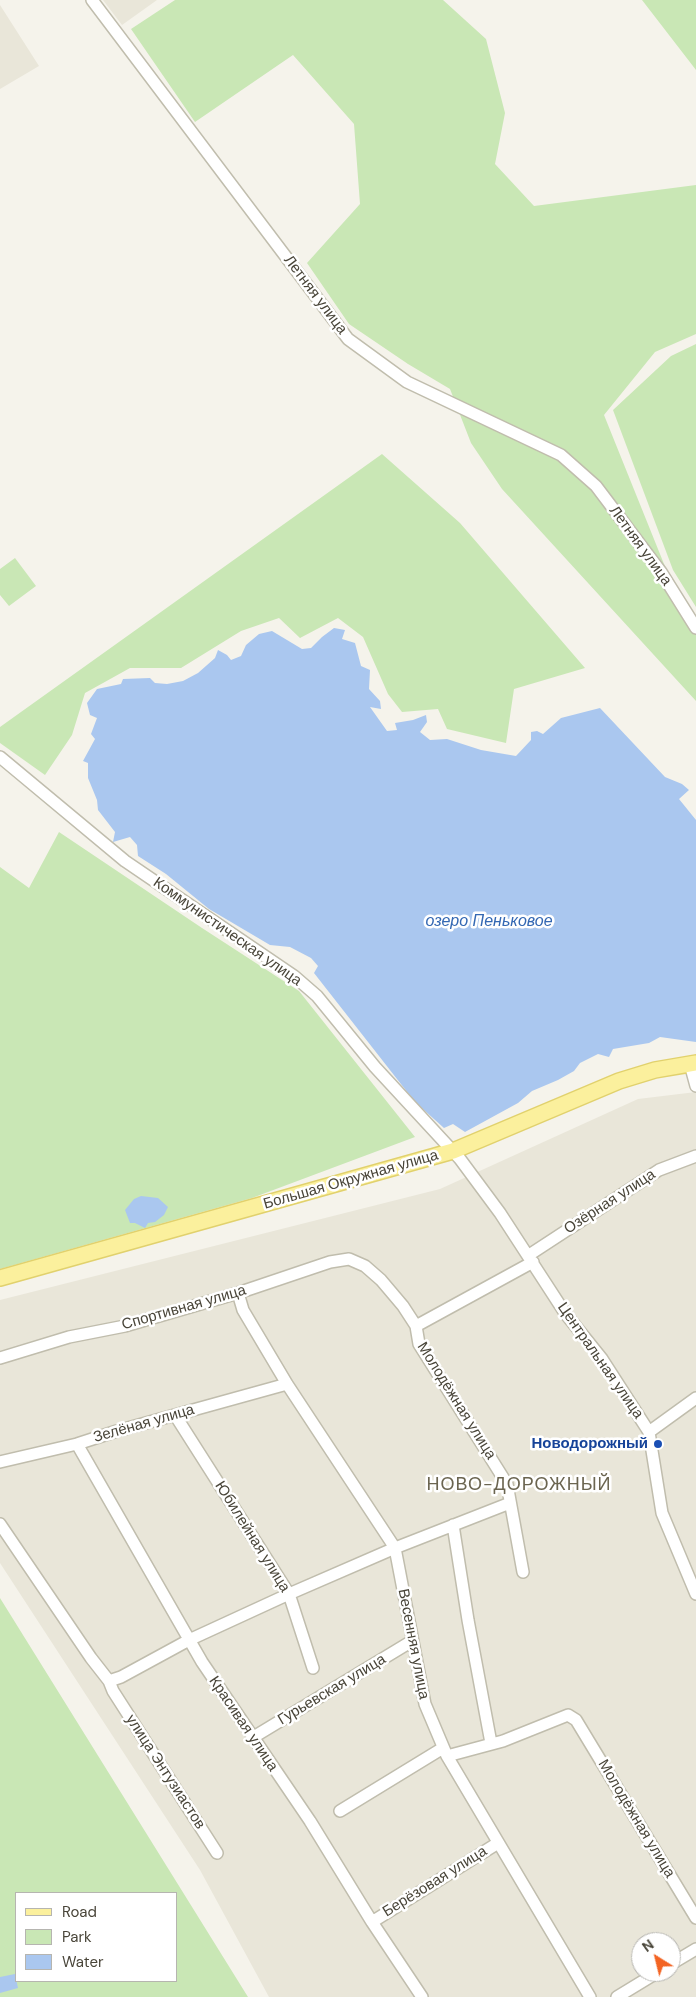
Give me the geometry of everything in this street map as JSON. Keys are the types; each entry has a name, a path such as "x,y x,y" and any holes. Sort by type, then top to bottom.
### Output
{"main road":[{"name":"Большая Окружная улица","path":"0,1278 454,1151 619,1081 655,1070 693,1063"}],"street":[{"name":"Летняя улица","path":"92,0 348,339 407,382 561,455 596,486 661,572 696,628"},
{"name":"Коммунистическая улица","path":"0,757 125,861 294,976 317,996 375,1067 454,1151"},
{"path":"693,1063 696,1086"},
{"name":"Центральная улица","path":"454,1151 500,1212 565,1313 602,1359 649,1432 662,1513 696,1594"},
{"name":"Озёрная улица","path":"531,1258 659,1170 696,1156"},
{"name":"Молодёжная улица","path":"416,1326 531,1258"},
{"name":"Спортивная улица","path":"0,1358 69,1337 125,1326 238,1293 330,1262 349,1259 365,1266"},
{"name":"Молодёжная улица","path":"365,1266 381,1280 403,1306 416,1326 419,1344 507,1484 523,1572"},
{"name":"Весенняя улица","path":"238,1293 243,1310 287,1384 395,1548 425,1704 445,1752 590,1997"},
{"name":"Зелёная улица","path":"0,1462 77,1444 175,1414 287,1384"},
{"path":"649,1432 696,1398"},
{"name":"Юбилейная улица","path":"175,1414 289,1594 313,1668"},
{"name":"Красивая улица","path":"77,1444 189,1640 252,1738 310,1821 372,1922 422,1997"},
{"path":"111,1686 121,1677 189,1640 289,1594 395,1548 510,1503"},
{"name":"улица Энтузиастов","path":"0,1524 111,1686 217,1853"},
{"path":"340,1811 445,1752 491,1743 468,1620 453,1525"},
{"name":"Гурьевская улица","path":"252,1738 412,1641"},
{"name":"Молодёжная улица","path":"491,1743 503,1741 568,1715 576,1720 696,1918"},
{"name":"Берёзовая улица","path":"372,1922 498,1844"},
{"path":"681,1958 696,1949"},
{"path":"617,1997 642,1982"}],"shaded area":[{"path":"103,0 157,0 122,25"},
{"path":"0,5 39,66 0,89"},
{"path":"696,1092 696,1997 269,1997 200,1870 0,1563 0,1300 440,1189 638,1099"}],"green space":[{"path":"175,0 443,0 486,39 505,113 495,164 534,206 696,185 696,334 655,352 604,415 664,564 696,631 696,701 502,489 471,443 450,389 408,364 349,324 307,263 360,204 354,124 293,55 195,122 131,29"},
{"path":"642,0 696,0 696,70"},
{"path":"696,344 696,607 673,570 613,410 671,356"},
{"path":"382,454 460,523 585,668 514,689 506,743 447,729 438,709 402,712 388,694 363,637 338,618 300,638 279,618 241,631 181,668 130,668 85,693 72,735 45,775 0,743 0,727"},
{"path":"15,558 36,586 9,606 0,595 0,569"},
{"path":"59,832 299,991 415,1137 252,1198 0,1269 0,867 29,888"},
{"path":"0,1598 248,1997 0,1997"}],"water":[{"name":"озеро Пеньковое","path":"334,628 345,630 342,639 355,643 361,666 370,670 369,689 380,701 381,709 370,707 387,731 397,730 395,723 413,720 426,715 427,722 420,732 430,740 447,739 481,750 516,756 531,740 531,732 537,731 543,734 561,718 600,708 665,777 682,784 689,790 679,799 696,820 696,1042 660,1037 649,1043 613,1049 609,1057 598,1054 580,1063 574,1071 532,1091 518,1103 465,1132 453,1124 444,1128 415,1102 314,973 318,966 311,958 290,947 270,945 209,909 166,874 138,856 137,845 130,837 113,842 115,832 98,810 97,800 88,778 88,763 83,761 95,739 91,734 97,718 90,715 87,703 97,689 121,684 123,679 150,678 155,683 167,684 183,681 198,673 215,658 218,650 227,655 231,660 241,656 246,645 259,634 272,631 302,649 311,648"},
{"path":"141,1196 158,1198 168,1207 164,1215 155,1222 148,1223 145,1228 135,1223 130,1223 125,1210 134,1199"},
{"path":"15,1974 15,1982 17,1982 18,1988 0,1993 0,1977"}],"place":[{"name":"Новодорожный","path":"658,1444"}],"district":[{"name":"НОВО-ДОРОЖНЫЙ","path":"519,1485"}]}
